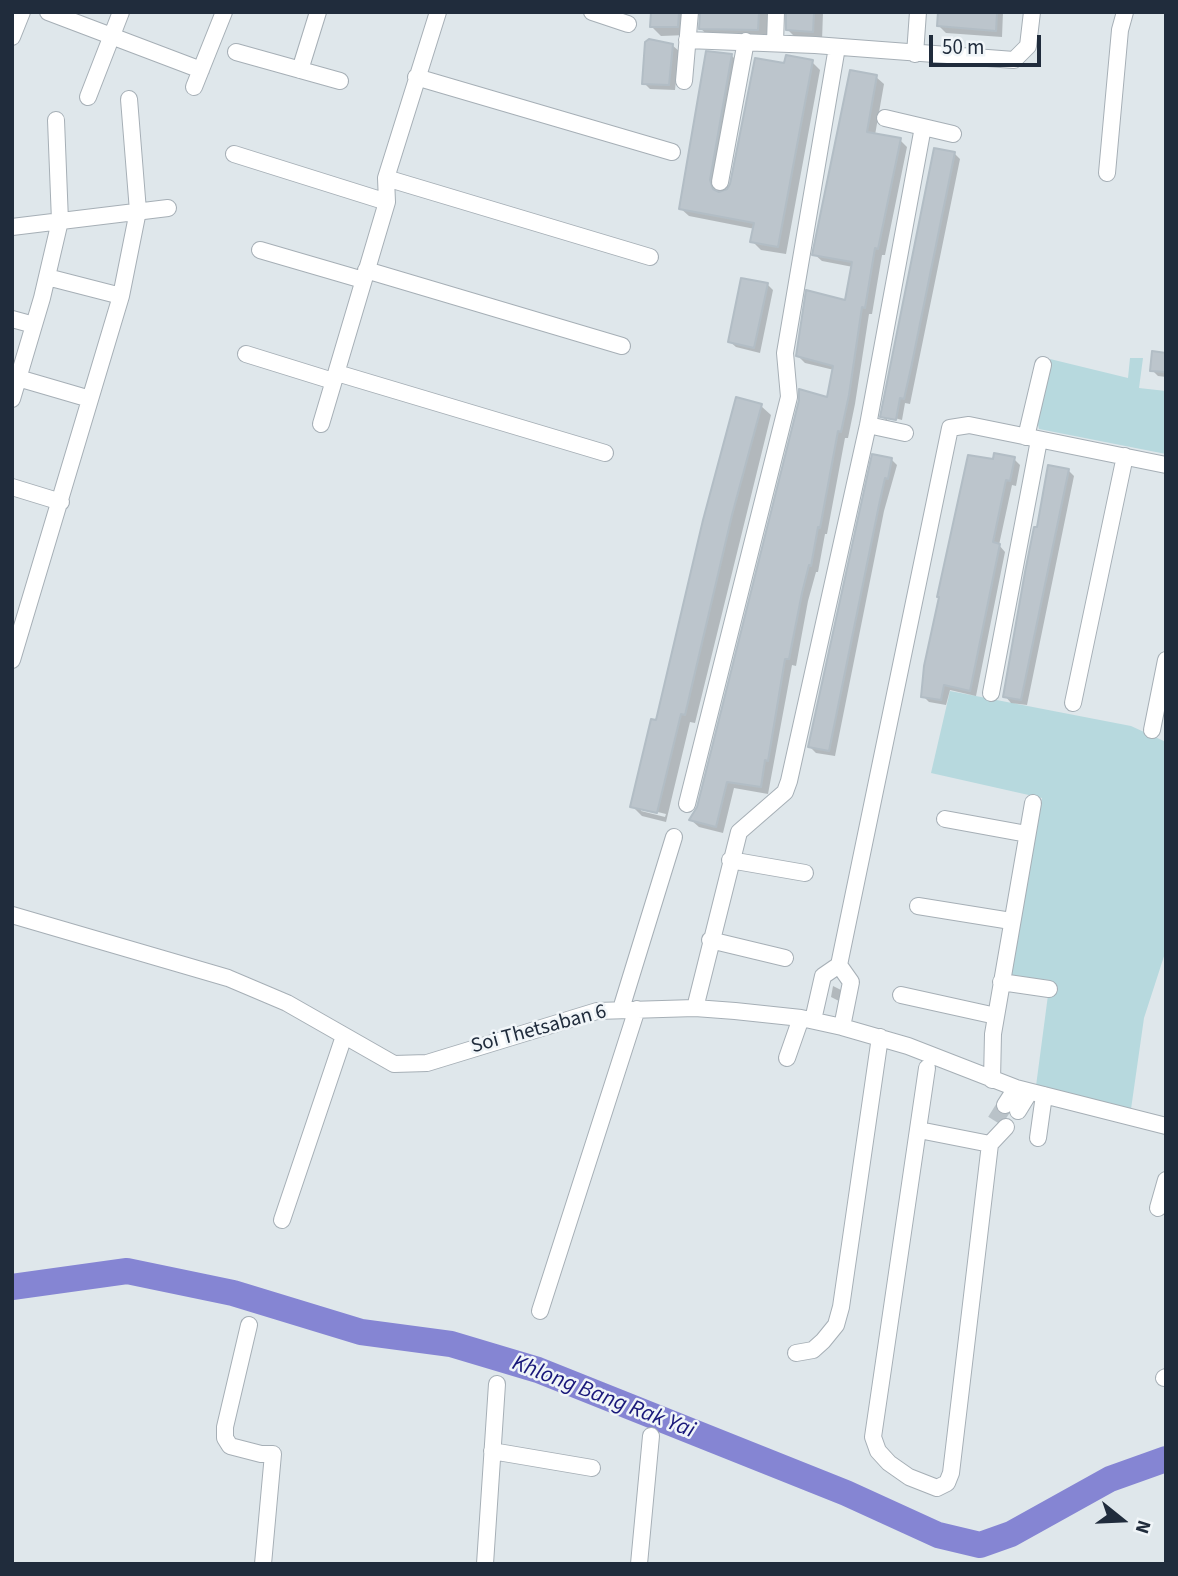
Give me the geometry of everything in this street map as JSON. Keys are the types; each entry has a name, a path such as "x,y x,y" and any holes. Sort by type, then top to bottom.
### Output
{"street":[{"path":"12,37 22,12"},
{"path":"48,12 201,70"},
{"path":"88,97 121,12"},
{"path":"194,87 223,12"},
{"path":"300,70 317,12"},
{"path":"321,424 387,202 386,178 438,12"},
{"path":"592,12 628,24"},
{"path":"684,81 690,12"},
{"path":"775,43 776,12"},
{"path":"915,54 918,12"},
{"path":"687,40 746,41 1014,60 1028,46 1032,12"},
{"path":"1107,173 1120,30 1125,12"},
{"path":"720,182 746,41"},
{"path":"687,804 789,397 785,352 837,47"},
{"path":"236,52 340,81"},
{"path":"416,77 672,152"},
{"path":"12,660 20,606 61,502 121,296 138,211 130,99"},
{"path":"885,118 953,134"},
{"path":"12,399 60,221 56,120"},
{"path":"695,1008 739,832 785,792 789,781 868,425 923,127"},
{"path":"234,154 387,202"},
{"path":"386,178 650,257"},
{"path":"12,227 167,208"},
{"path":"260,250 365,275 622,346"},
{"path":"47,277 121,296"},
{"path":"12,318 34,325"},
{"path":"246,355 335,377 605,453"},
{"path":"991,693 1043,365"},
{"path":"18,379 90,399"},
{"path":"868,425 905,433"},
{"path":"787,1058 807,1019 823,976 839,965 950,428 969,425 1166,465"},
{"path":"1073,703 1125,456"},
{"path":"12,487 61,502"},
{"path":"1152,730 1166,660"},
{"path":"992,1080 996,1016 1010,921 1033,803"},
{"path":"945,819 1027,834"},
{"path":"540,1311 629,1009 674,837"},
{"path":"730,860 805,873"},
{"path":"918,906 1010,921"},
{"name":"Soi Thetsaban 6","path":"12,915 228,978 286,1003 394,1064 426,1063 572,1016 629,1009 695,1008 807,1019 842,1027 880,1037 1030,1092 1166,1126"},
{"path":"710,940 785,958"},
{"path":"839,965 850,982 842,1027"},
{"path":"1001,982 1049,989"},
{"path":"901,995 996,1016"},
{"path":"282,1220 344,1036"},
{"path":"796,1353 813,1350 823,1341 836,1325 841,1307 880,1037"},
{"path":"919,1130 996,1132 951,1473 947,1483 937,1488 909,1477 889,1463 878,1451 873,1437 927,1068"},
{"path":"1011,1108 1030,1092"},
{"path":"1030,1092 1038,1138"},
{"path":"1158,1208 1166,1180"},
{"path":"249,1325 225,1427 225,1438 230,1446 261,1454 273,1454 263,1564"},
{"path":"485,1564 497,1384"},
{"path":"639,1564 651,1436"},
{"path":"492,1451 592,1468"}],"shaded area":[{"path":"1130,358 1143,358 1139,388 1166,391 1166,454 1039,429 1037,420 1050,359 1128,378"},
{"path":"950,691 1131,726 1166,742 1166,950 1144,1018 1131,1109 1036,1086 1050,980 1011,977 1042,798 931,773"}],"building":[{"path":"651,12 679,12 678,27 650,27"},
{"path":"700,12 759,12 758,30 699,29"},
{"path":"786,12 814,12 813,32 786,30"},
{"path":"938,12 997,13 996,31 937,26"},
{"path":"649,39 673,44 669,85 642,84 645,42"},
{"path":"706,51 732,54 710,180 713,189 719,192 727,189 730,184 755,58 784,63 786,55 813,60 778,247 750,242 754,223 679,209"},
{"path":"850,70 877,75 867,132 901,138 878,249 875,248 865,308 862,307 849,395 841,432 838,431 820,528 818,527 811,566 809,565 802,593 789,659 785,659 768,761 765,760 761,787 727,782 716,827 689,820 697,807 799,400 799,389 827,397 833,366 796,356 806,290 845,300 852,262 812,255"},
{"path":"934,148 955,152 911,368 904,399 900,398 896,420 880,417"},
{"path":"741,278 768,283 754,348 728,342"},
{"path":"1152,351 1166,353 1166,372 1150,371"},
{"path":"736,397 762,404 732,515 685,715 681,714 657,813 630,807 651,719 656,720 703,520"},
{"path":"994,453 1015,457 1010,481 1006,480 993,542 1000,544 970,691 944,685 941,700 921,697 937,597 968,455 993,459"},
{"path":"872,454 892,458 879,505 829,751 808,747"},
{"path":"1048,465 1069,469 1021,700 1003,697 1025,572 1034,527 1037,527"}],"waterway":[{"name":"Khlong Bang Rak Yai","path":"12,1287 127,1271 233,1293 361,1332 451,1344 538,1370 846,1493 938,1535 980,1545 1011,1534 1110,1479 1166,1459"}],"tunnel":[{"path":"995,1121 1005,1105"}]}
